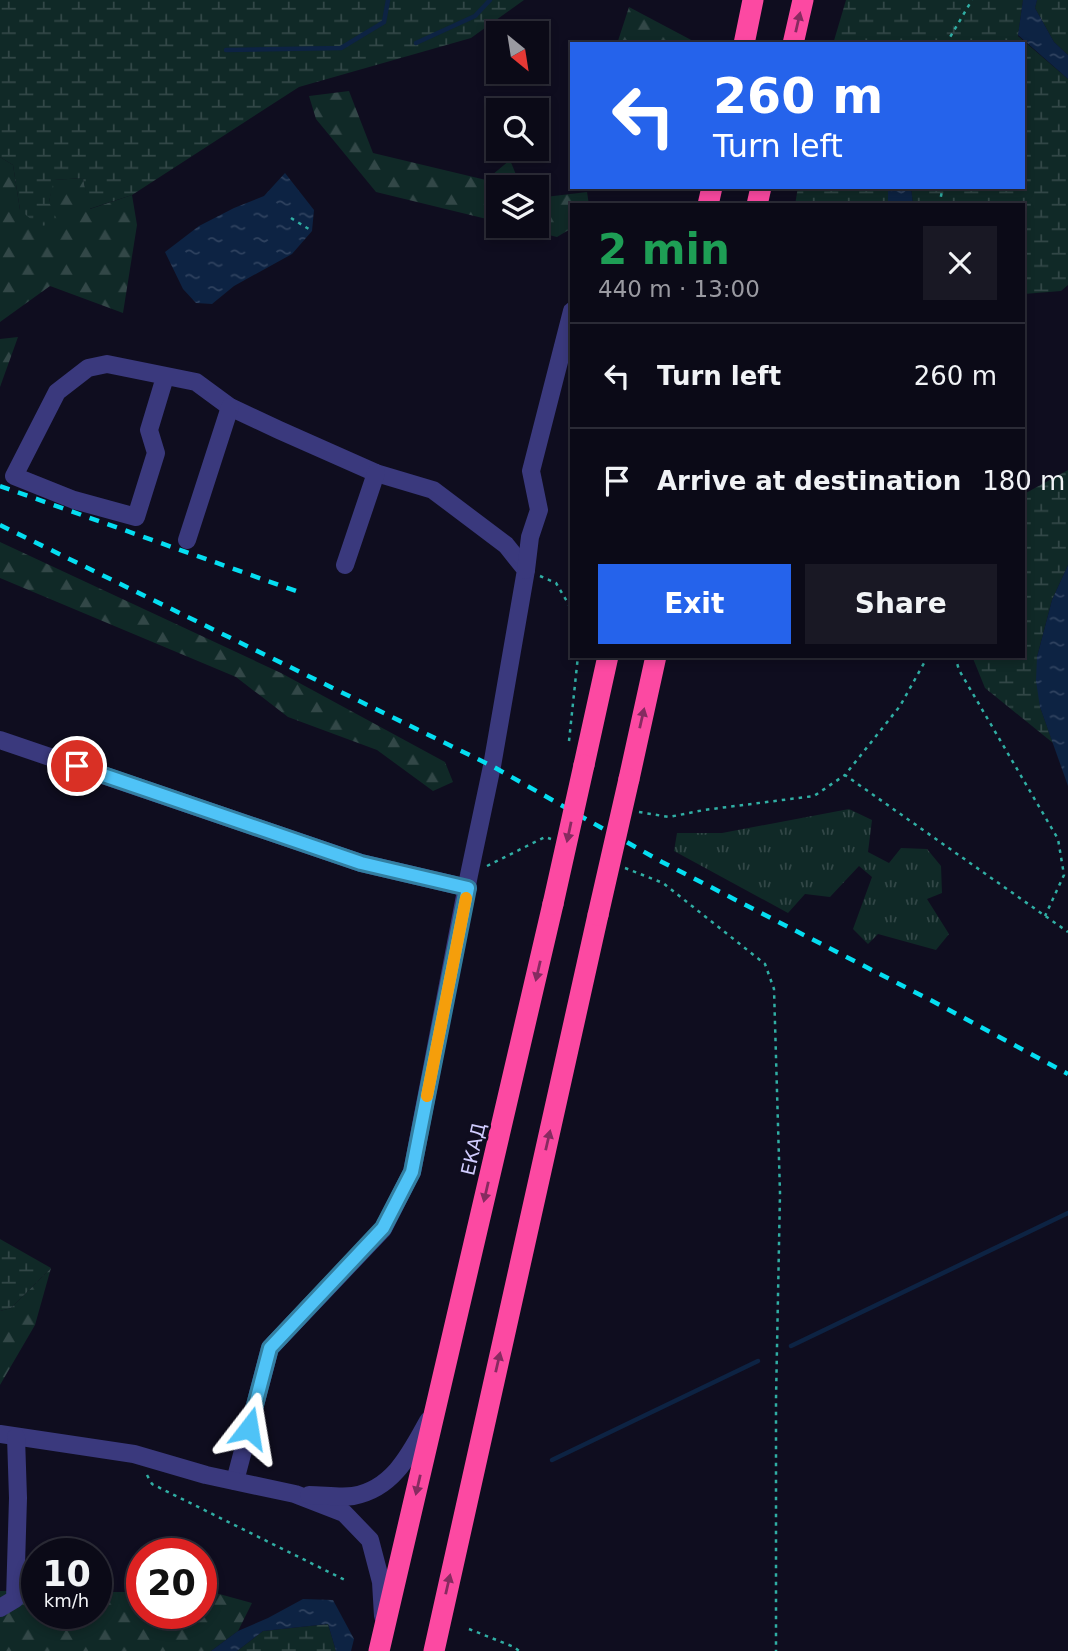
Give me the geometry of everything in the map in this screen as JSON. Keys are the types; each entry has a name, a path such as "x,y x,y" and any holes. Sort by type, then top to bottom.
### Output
{"highway":[{"path":"744,42 753,0"},
{"path":"793,42 803,0"},
{"name":"ЕКАД","path":"379,1651 608,658"},
{"path":"433,1651 656,658"}],"street":[{"path":"235,1481 270,1348 383,1228 412,1172 492,766 530,537 539,510 531,471 570,320"},
{"path":"165,377 149,430 156,453 136,517 74,500 14,476 57,392 88,368 107,364 196,382 230,407 376,472 433,490 506,545 526,570"},
{"path":"187,540 230,407"},
{"path":"345,565 376,472"},
{"path":"0,740 361,863 468,882"},
{"path":"295,1494 351,1496 374,1490 398,1470 414,1448 437,1405"},
{"path":"0,1608 15,1599 18,1498 8,1435 134,1454 295,1494 344,1513 370,1540 380,1582 384,1628"}],"path":[{"path":"947,42 972,0"},
{"path":"291,218 312,231"},
{"path":"526,570 556,583 570,607"},
{"path":"570,748 568,734 578,658"},
{"path":"632,811 668,817 814,796 845,775 900,706 927,658"},
{"path":"956,658 959,670 1058,839 1063,875 1045,916"},
{"path":"845,775 1068,932"},
{"path":"468,882 545,837 557,842"},
{"path":"616,865 663,883 765,964 774,989 780,1193 776,1399 776,1651"},
{"path":"134,1454 152,1484 347,1581"},
{"path":"470,1629 519,1651"}],"green space":[{"path":"0,0 524,0 495,21 486,21 486,27 471,38 299,87 132,195 89,209 83,178 54,180 49,202 59,224 39,226 20,210 13,165 0,157"},
{"path":"846,0 1023,0 1018,36 1025,42 834,42"},
{"path":"1037,0 1068,0 1068,55 1054,42 1035,8"},
{"path":"629,7 695,42 618,42"},
{"path":"1025,42 1068,79 1068,285 1061,291 1025,294 1025,203 913,203 911,189 1025,189"},
{"path":"349,91 373,153 486,180 486,219 376,192 316,119 309,96"},
{"path":"0,157 13,165 20,210 49,202 53,180 83,178 90,209 132,195 137,225 123,313 50,286 0,322"},
{"path":"509,161 516,175 492,175"},
{"path":"798,189 888,189 888,203 795,203"},
{"path":"587,192 589,203 570,203 570,229 557,237 549,235 549,197"},
{"path":"18,337 0,387 0,339"},
{"path":"1068,470 1068,565 1052,600 1037,657 1040,707 1053,743 985,688 973,658 1025,658 1025,493"},
{"path":"0,542 281,673 445,762 453,782 433,791 377,750 288,717 236,677 0,578"},
{"path":"849,809 872,820 868,852 889,863 901,848 927,849 941,866 942,893 927,899 949,934 936,950 878,934 868,944 853,929 872,877 859,866 830,897 805,894 788,913 674,851 677,833 722,833"},
{"path":"0,1239 51,1268 11,1308 0,1311"},
{"path":"51,1268 35,1325 0,1385 0,1311 11,1308"},
{"path":"0,1591 21,1591 21,1629 112,1629 112,1592 126,1592 126,1629 217,1629 217,1593 252,1603 238,1631 211,1651 0,1651"},
{"path":"328,1624 336,1651 237,1651 263,1631"}],"water":[{"path":"1023,0 1037,0 1035,8 1054,42 1068,55 1068,79 1018,35"},
{"path":"285,173 314,210 312,231 292,254 234,286 212,304 196,303 183,289 165,252 199,226 264,196"},
{"path":"888,189 911,189 913,203 888,203"},
{"path":"1068,565 1068,786 1040,707 1036,681 1037,657 1052,600"},
{"path":"303,1599 333,1600 354,1639 351,1651 336,1651 328,1624 263,1631 237,1651 211,1651 238,1631"}],"waterway":[{"path":"226,50 341,48 384,22 388,0"},
{"path":"416,43 475,16 490,0"},
{"path":"791,1346 1068,1213"},
{"path":"552,1460 758,1361"}],"railway":[{"path":"0,486 296,591"},
{"path":"0,525 492,766 662,862 1068,1074"}],"slow traffic":[{"path":"427,1096 466,898"}],"route":[{"path":"77,766 361,863 468,888 412,1172 383,1228 270,1348 249,1428"}]}
